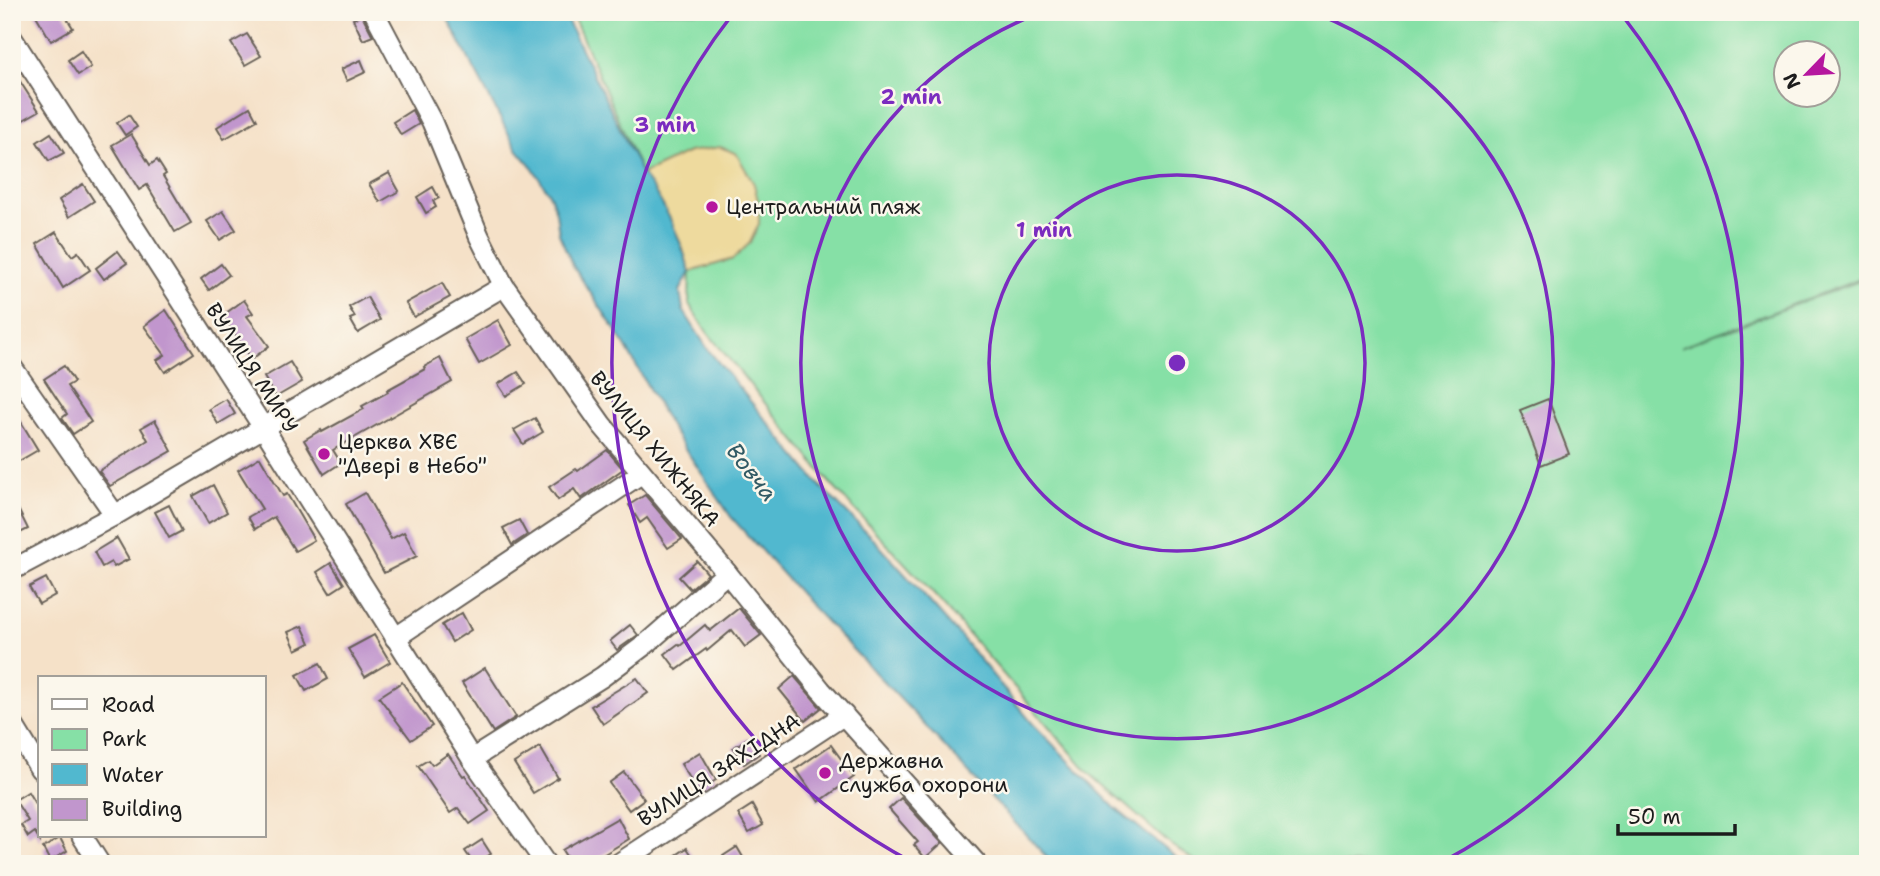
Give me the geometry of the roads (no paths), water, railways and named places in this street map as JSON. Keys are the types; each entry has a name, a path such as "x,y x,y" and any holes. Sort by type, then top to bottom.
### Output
{"street":[{"name":"ВУЛИЦЯ ХИЖНЯКА","path":"374,12 432,122 479,236 503,286 602,425 821,690 976,864"},
{"name":"ВУЛИЦЯ МИРУ","path":"12,38 263,427 472,759 546,864"},
{"path":"12,570 114,515 503,286"},
{"path":"12,368 114,515"},
{"path":"395,638 642,473"},
{"path":"472,759 602,677 646,644 727,573"},
{"name":"ВУЛИЦЯ ЗАХІДНА","path":"618,864 844,715"},
{"path":"12,723 19,750 38,767"},
{"path":"83,838 100,864"}],"water":[{"name":"Вовча","path":"444,12 563,12 642,174 665,209 682,246 690,272 680,291 683,310 709,351 822,488 877,543 961,637 1033,724 1115,808 1184,864 1053,864 731,517 671,428 623,342 573,266 559,234 550,195 516,148"}],"place":[{"name":"Центральний пляж","path":"712,207"},
{"name":"Церква ХВЄ \"Двері в Небо\"","path":"324,454"},
{"name":"Державна служба охорони","path":"825,773"}]}
